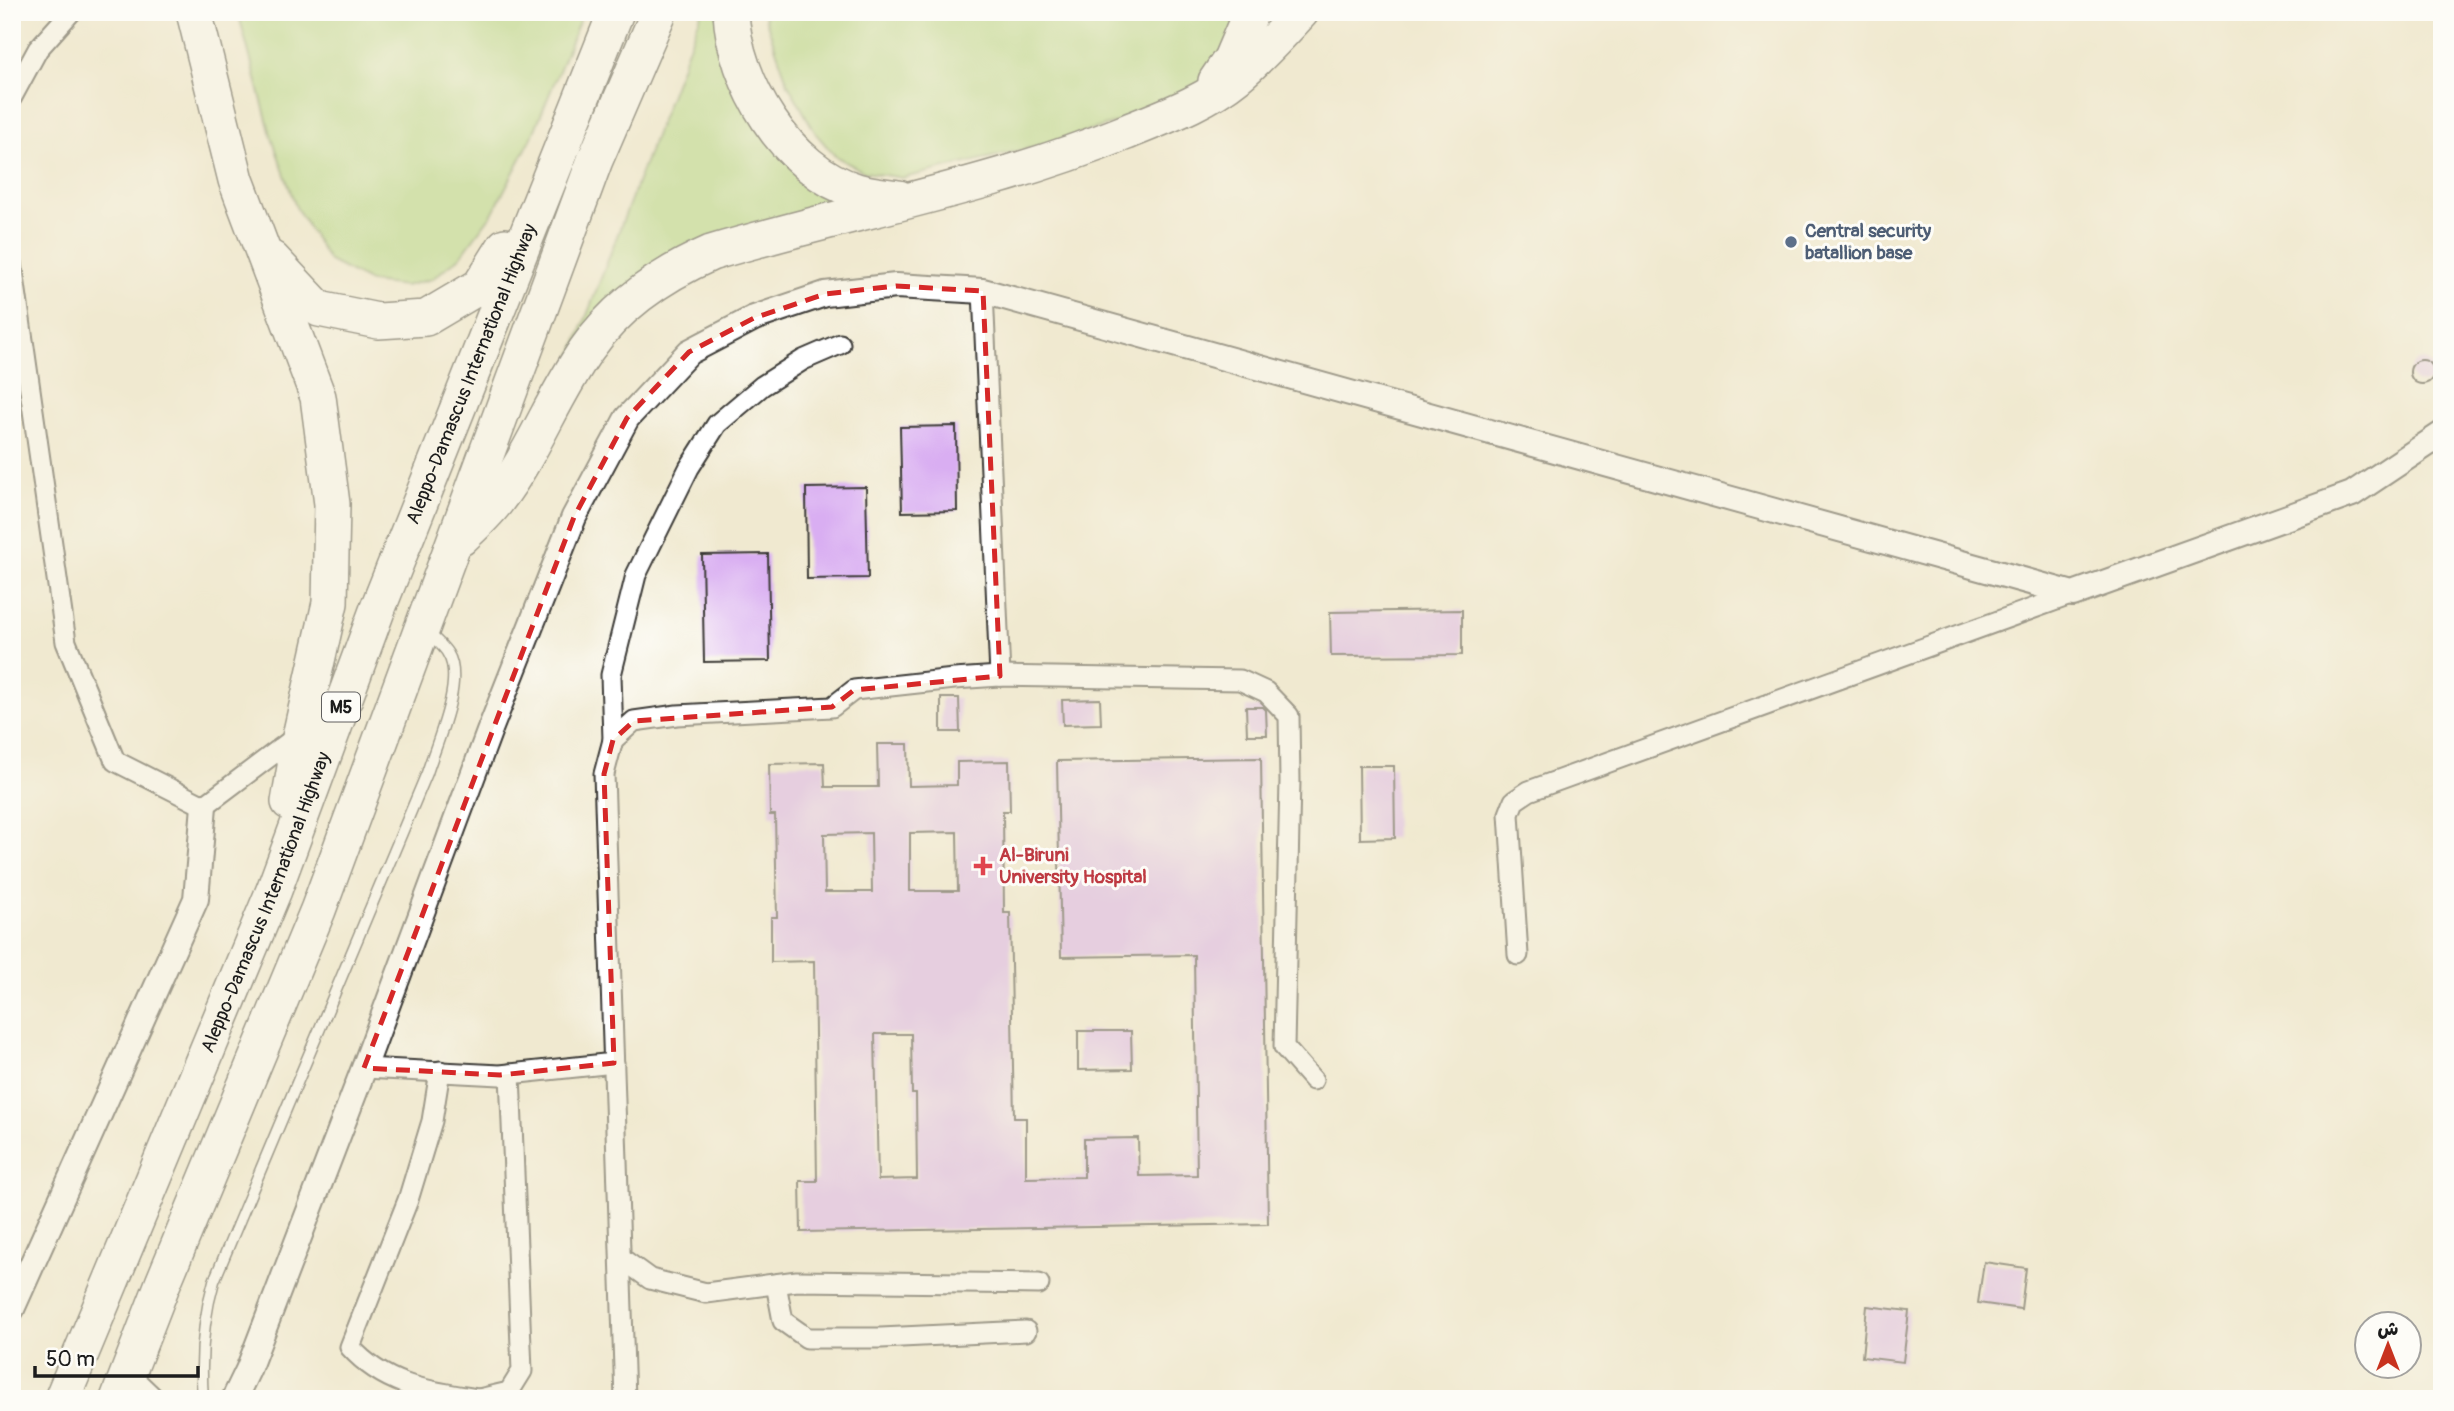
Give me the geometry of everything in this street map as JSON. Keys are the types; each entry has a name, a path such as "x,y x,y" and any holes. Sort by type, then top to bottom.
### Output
{"highway":[{"path":"194,12 236,180 318,397 332,505 330,603 302,732 274,890"},
{"name":"Aleppo-Damascus International Highway","path":"62,1399 274,890 378,608 616,12"},
{"name":"Aleppo-Damascus International Highway","path":"123,1386 163,1283 318,911 596,160 659,12"},
{"path":"731,12 738,54 749,88 761,110 796,152 834,181 856,191 909,200"},
{"path":"1200,100 1231,59 1251,12"},
{"path":"452,548 498,499 585,351 600,331 636,296 684,265 711,253 1009,174 1142,126 1200,100 1237,76 1301,12"},
{"path":"260,246 319,309 378,321 426,318 480,286 549,175"}],"street":[{"path":"12,97 38,49 72,12"},
{"path":"12,263 66,642 115,761 204,806"},
{"path":"234,1399 248,1370 489,732 574,517 627,418 689,352 754,318 825,294 896,286 983,291 2073,594"},
{"path":"983,291 1000,676"},
{"path":"625,1399 604,774 613,740 611,675 636,575 689,468 717,424 762,386 803,360 840,344"},
{"path":"1518,955 1509,814 1514,801 1529,791 2352,494 2442,435"},
{"path":"613,740 634,722 677,715 832,707 854,690 954,679 1000,676 1240,680 1266,692 1289,716 1284,1047 1313,1080"},
{"path":"12,1309 196,899 204,806 302,732"},
{"path":"364,1068 510,1074 614,1063"},
{"path":"440,1070 432,1121 408,1200 350,1347 366,1366 417,1389 479,1399 509,1392 522,1371 510,1074"},
{"path":"621,1258 650,1279 706,1293 797,1281 1039,1283"},
{"path":"776,1283 783,1321 807,1338 881,1338 1026,1331"},
{"path":"123,1386 155,1399"}],"lane":[{"path":"204,1399 203,1340 206,1311 214,1281 427,773 452,691 452,666 448,654 423,628"}],"highlighted area":[{"path":"896,286 983,291 1000,676 854,690 832,707 634,721 613,740 604,774 614,1063 500,1075 364,1068 574,517 627,418 689,352 754,318 825,294"}],"green space":[{"path":"238,12 583,12 532,137 492,214 460,257 432,279 405,286 370,282 329,261 296,207 271,135"},
{"path":"702,12 729,12 814,179 834,207 713,239 559,389"},
{"path":"763,12 1259,12 1228,66 1170,107 1026,149 903,178 864,172 835,156 816,134 788,84"}],"building":[{"path":"2422,360 2431,363 2434,372 2431,381 2422,384 2413,381 2410,372 2413,363"},
{"path":"956,426 957,511 902,512 900,427"},
{"path":"866,487 868,578 807,579 806,488"},
{"path":"768,554 770,661 704,662 702,555"},
{"path":"1462,610 1462,655 1331,656 1330,612"},
{"path":"941,698 959,698 960,732 941,732"},
{"path":"1100,699 1101,724 1063,725 1062,700"},
{"path":"1246,707 1263,707 1266,710 1267,735 1247,735"},
{"path":"877,744 908,744 909,786 957,785 957,762 1009,761 1010,811 1003,811 1004,913 1010,913 1014,1118 1026,1118 1026,1178 1084,1177 1084,1139 1138,1138 1139,1176 1197,1175 1194,955 1061,957 1057,761 1261,758 1268,1224 801,1232 800,1181 817,1181 814,961 771,962 771,917 777,917 775,815 770,815 769,764 824,763 825,787 878,787","holes":["957,832 958,891 910,891 910,833","871,833 872,892 825,892 824,834","875,1034 911,1034 912,1094 916,1094 917,1179 878,1180"]},
{"path":"1359,766 1394,766 1395,838 1360,839"},
{"path":"1078,1031 1131,1031 1132,1069 1078,1070"},
{"path":"1984,1262 2026,1268 2021,1309 1978,1303"},
{"path":"1867,1306 1909,1311 1903,1362 1862,1357"}],"place":[{"name":"Central security batallion base","path":"1791,242"},
{"name":"Al-Biruni University Hospital","path":"983,866"}]}
